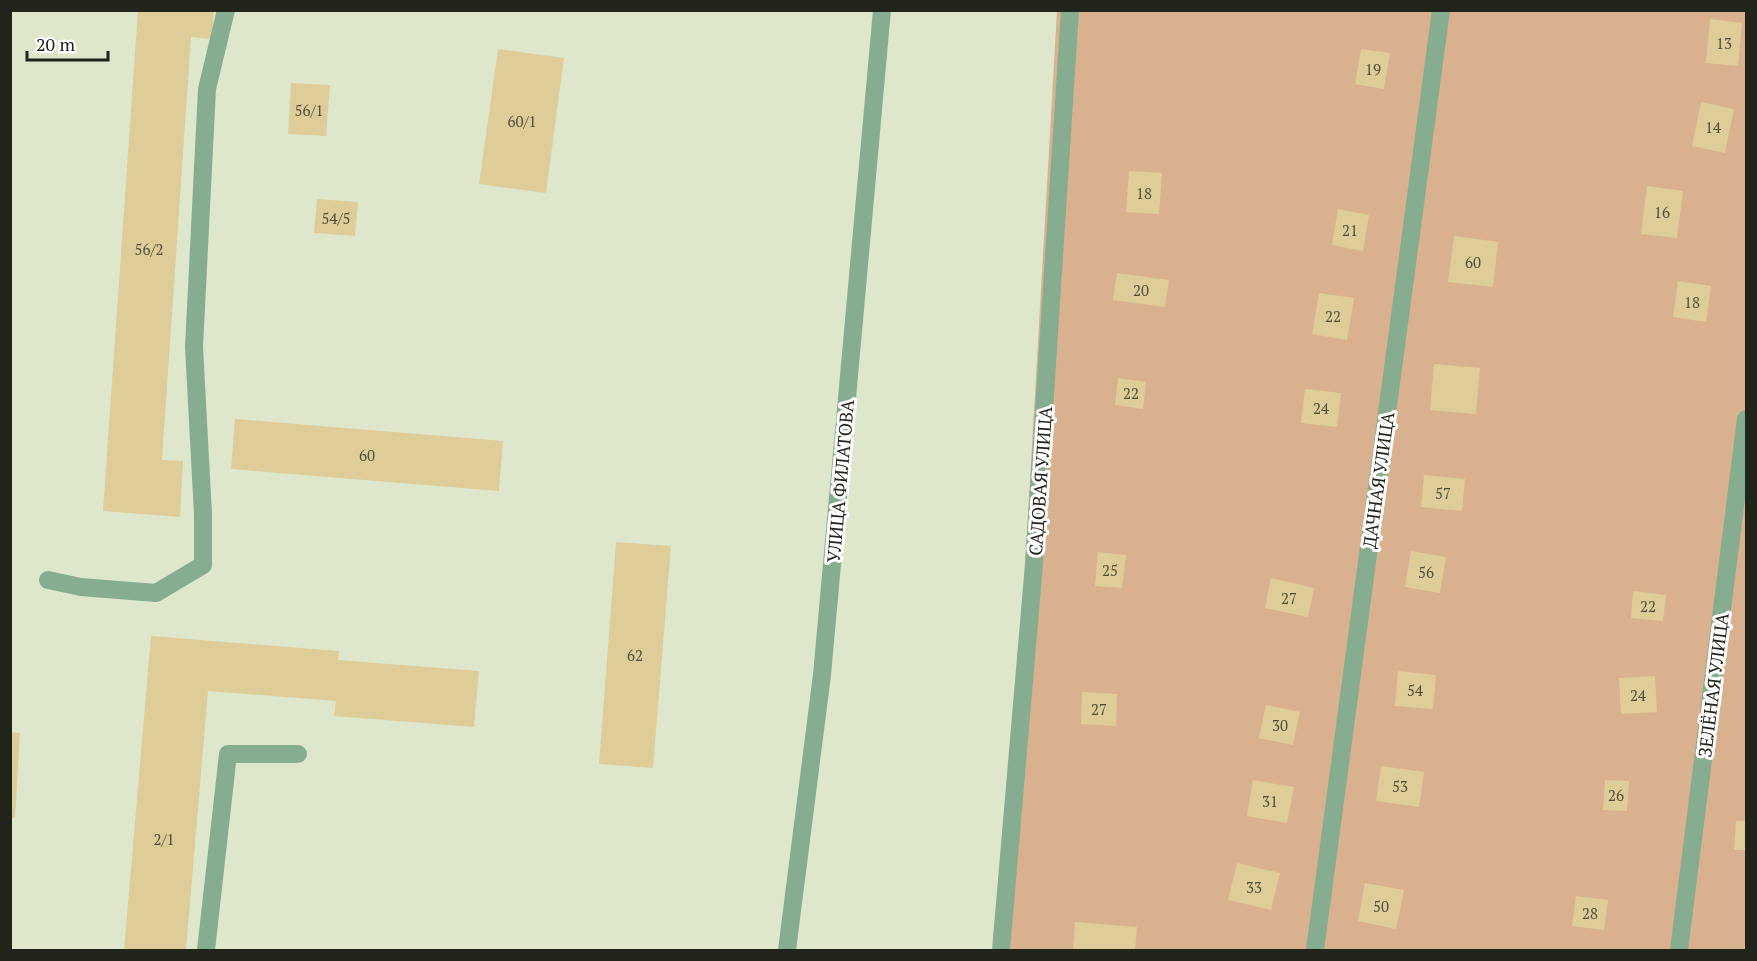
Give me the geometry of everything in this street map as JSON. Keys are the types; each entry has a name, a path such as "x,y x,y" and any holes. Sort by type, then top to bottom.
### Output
{"street":[{"path":"48,580 81,587 156,593 203,565 203,514 194,347 207,89 226,10"},
{"name":"УЛИЦА ФИЛАТОВА","path":"787,951 824,664 882,10"},
{"name":"САДОВАЯ УЛИЦА","path":"1002,951 1035,552 1070,10"},
{"name":"ДАЧНАЯ УЛИЦА","path":"1315,951 1441,10"},
{"name":"ЗЕЛЁНАЯ УЛИЦА","path":"1679,951 1746,419"},
{"path":"206,951 228,754 298,754"}],"shaded area":[{"path":"1057,11 1746,11 1746,950 1003,950"}],"building":[{"path":"138,10 214,10 212,39 191,37 162,460 183,461 180,517 103,511"},
{"path":"1710,19 1742,23 1738,66 1706,63"},
{"path":"498,49 564,58 546,193 479,184"},
{"path":"1361,49 1390,53 1384,89 1355,84"},
{"path":"291,83 330,85 326,136 288,134"},
{"path":"1701,102 1734,109 1725,153 1692,146"},
{"path":"1129,171 1162,173 1159,214 1126,212"},
{"path":"1647,186 1683,191 1677,238 1641,234"},
{"path":"317,199 358,202 355,236 314,233"},
{"path":"1338,209 1369,215 1363,251 1332,245"},
{"path":"1454,236 1498,242 1493,287 1448,282"},
{"path":"1117,273 1169,280 1165,307 1113,300"},
{"path":"1678,281 1711,286 1706,322 1673,317"},
{"path":"1319,293 1354,298 1347,340 1312,334"},
{"path":"1434,364 1480,368 1476,414 1430,410"},
{"path":"1118,378 1146,382 1143,409 1115,405"},
{"path":"1305,389 1341,393 1337,427 1301,423"},
{"path":"235,419 503,441 499,491 231,469"},
{"path":"1424,475 1465,479 1462,511 1421,507"},
{"path":"616,542 671,546 653,768 599,764"},
{"path":"1411,551 1446,557 1440,593 1405,587"},
{"path":"1098,552 1126,555 1122,588 1095,586"},
{"path":"1271,578 1314,588 1308,617 1265,608"},
{"path":"1633,591 1666,595 1663,621 1631,618"},
{"path":"151,636 339,651 338,660 479,671 474,727 334,716 336,701 208,691 186,950 124,950"},
{"path":"1398,671 1436,675 1433,709 1395,706"},
{"path":"1655,676 1657,712 1621,714 1619,678"},
{"path":"1082,692 1117,694 1116,726 1081,724"},
{"path":"1266,705 1300,712 1293,745 1259,738"},
{"path":"10,732 20,733 15,818 10,818"},
{"path":"1381,766 1424,772 1419,807 1376,801"},
{"path":"1253,780 1294,787 1287,823 1247,816"},
{"path":"1605,780 1629,781 1627,811 1603,810"},
{"path":"1736,821 1746,821 1746,850 1734,850"},
{"path":"1237,863 1280,873 1271,910 1228,900"},
{"path":"1365,883 1404,890 1396,929 1358,921"},
{"path":"1576,896 1608,900 1604,930 1572,926"},
{"path":"1075,922 1137,927 1135,950 1073,950"}]}
